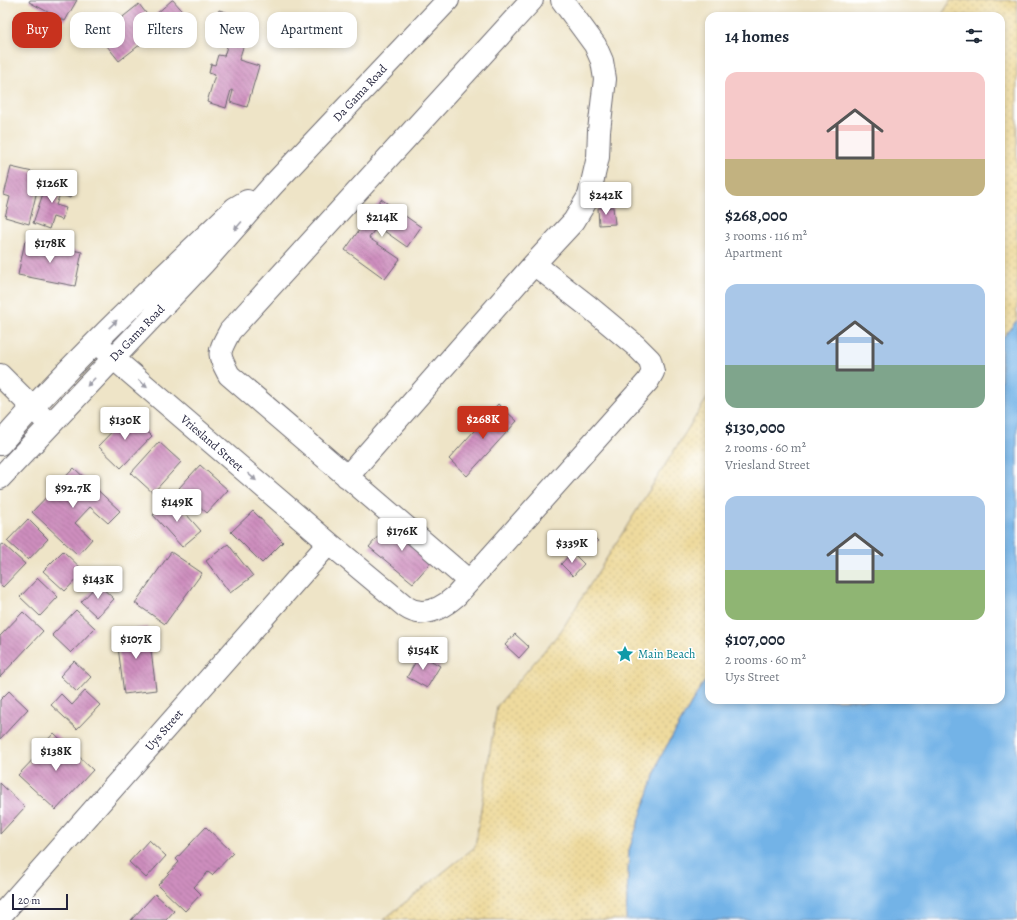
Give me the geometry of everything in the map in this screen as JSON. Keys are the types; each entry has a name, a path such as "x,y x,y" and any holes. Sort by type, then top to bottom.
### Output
{"street":[{"name":"Da Gama Road","path":"0,478 203,264 272,186 448,0"},
{"path":"469,581 229,375 220,358 221,348 230,331 532,0"},
{"path":"347,477 534,264 574,221 589,196 598,157 599,131 605,78 602,62 595,46 562,0"},
{"name":"Da Gama Road","path":"0,444 33,406 96,342 234,208 272,186"},
{"name":"Vriesland Street","path":"96,342 329,543 410,610 420,612 434,610 446,605 456,596 644,385 653,372 650,360 636,346 534,264"},
{"path":"0,375 33,406 50,425"},
{"name":"Uys Street","path":"0,916 329,543"}],"sand":[{"path":"951,0 1017,0 1017,320 1005,335 1005,12 944,12"},
{"name":"Main Beach","path":"705,401 705,682 661,756 629,850 626,920 383,920 475,847 497,706 561,631"}],"water":[{"path":"1017,320 1017,920 626,920 629,850 661,756 705,682 705,704 1005,704 1005,335"}],"building":[{"path":"30,0 77,0 65,21 62,19 62,12 48,12 29,2"},
{"path":"173,0 184,12 158,12"},
{"path":"139,4 145,12 133,12 133,48 136,48 119,61 109,48 125,48 125,15"},
{"path":"226,48 243,48 239,60 259,66 247,107 230,102 233,91 231,90 226,108 207,102 215,75 209,73 211,64 215,65 218,55 224,56"},
{"path":"11,167 41,174 29,224 5,217 10,197 4,195"},
{"path":"48,179 74,188 70,198 60,194 56,205 66,208 62,220 53,217 49,229 33,223"},
{"path":"381,199 421,227 407,247 377,226 369,238 400,259 385,279 345,250"},
{"path":"613,207 615,224 599,225 598,208"},
{"path":"25,241 82,252 75,286 18,275"},
{"path":"498,404 517,421 467,476 449,459"},
{"path":"129,414 152,436 121,468 98,446"},
{"path":"159,442 181,462 153,493 131,473"},
{"path":"200,465 228,490 207,513 179,488"},
{"path":"74,468 120,511 108,523 90,507 75,523 92,539 78,555 32,512"},
{"path":"172,498 201,531 182,547 153,515"},
{"path":"253,511 283,542 262,563 231,532"},
{"path":"28,519 48,539 28,560 7,541"},
{"path":"391,521 435,558 413,583 369,547"},
{"path":"591,534 598,541 588,551 581,544"},
{"path":"3,544 25,564 3,587 0,584 0,546"},
{"path":"228,544 253,576 230,593 206,561"},
{"path":"63,551 84,571 65,591 43,571"},
{"path":"171,552 202,573 165,624 135,603"},
{"path":"572,552 584,564 573,576 561,564"},
{"path":"38,578 58,597 40,616 20,597"},
{"path":"98,584 114,599 97,617 81,602"},
{"path":"76,610 95,628 71,653 52,635"},
{"path":"23,612 43,631 0,677 0,636"},
{"path":"148,627 156,690 124,694 116,631"},
{"path":"515,634 529,647 519,658 505,645"},
{"path":"420,654 440,666 427,688 407,677"},
{"path":"74,661 91,677 77,692 60,676"},
{"path":"9,691 28,709 0,739 0,700"},
{"path":"85,691 100,705 77,729 51,705 61,694 72,705"},
{"path":"54,733 93,770 56,810 18,775 43,749 41,747"},
{"path":"0,783 25,807 0,834"},
{"path":"206,827 233,853 212,875 208,872 194,887 201,894 185,911 158,885 179,862 176,859"},
{"path":"149,840 166,856 146,878 129,862"},
{"path":"155,894 174,911 166,920 131,920"}],"place":[{"name":"Main Beach","path":"625,654"}]}
